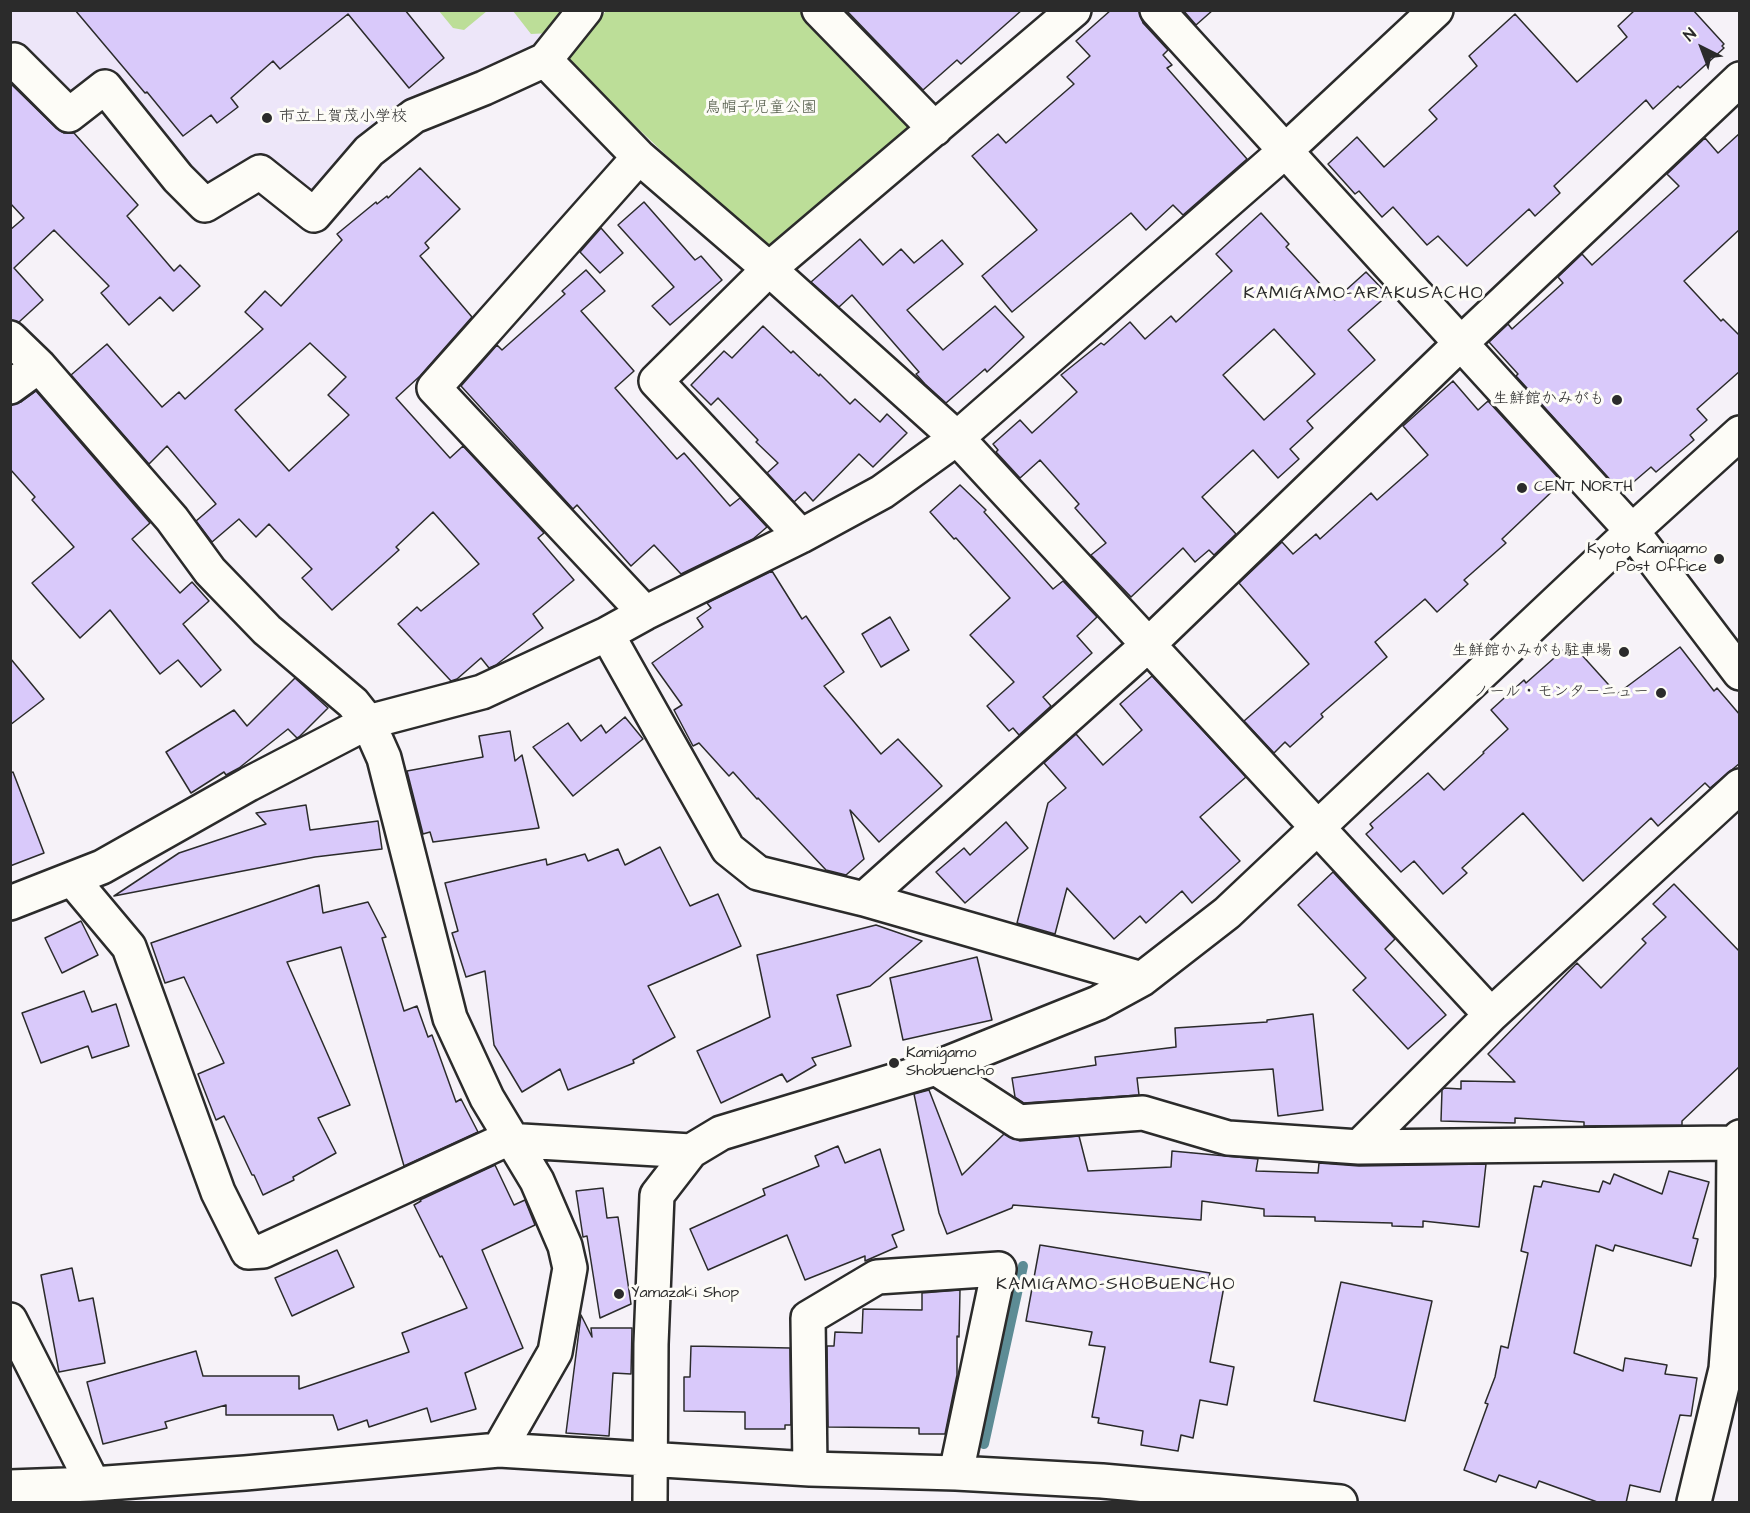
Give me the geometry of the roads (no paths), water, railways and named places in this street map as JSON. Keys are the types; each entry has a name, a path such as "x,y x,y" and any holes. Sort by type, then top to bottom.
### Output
{"street":[{"path":"10,63 14,60 69,115 105,87 178,178 205,205 260,172 314,215 369,151 414,116 484,88 544,60 585,10"},
{"path":"819,10 935,129"},
{"path":"801,536 656,381 769,269 1074,10"},
{"path":"1157,10 1632,531 1740,673"},
{"path":"10,903 102,867 288,763 368,722 482,692 607,634 801,536 882,492 957,438 1285,151 1436,10"},
{"path":"544,60 639,157 769,269 957,438 1491,1015"},
{"path":"864,899 1149,644 1461,343 1740,79"},
{"path":"639,157 434,388 645,613"},
{"path":"10,338 39,366 172,519 210,571 267,630 353,703 368,722 384,758 450,1018 487,1098 537,1181 565,1246 570,1268 555,1352 499,1450"},
{"path":"10,387 39,366"},
{"path":"651,1484 651,1344 657,1195 691,1151 721,1133 936,1068 1098,1003 1142,979 1227,913 1632,531 1740,433"},
{"path":"607,634 728,849 758,873 864,899 1142,979"},
{"path":"1359,1147 1491,1015 1740,786"},
{"path":"72,879 129,947 218,1192 248,1252 263,1251 505,1140 691,1151"},
{"path":"936,1068 1019,1122 1143,1113 1228,1138 1359,1147 1737,1140 1733,1277 1726,1369 1694,1503"},
{"path":"810,1470 808,1318 877,1277 999,1269 956,1473"},
{"path":"10,1320 93,1484"},
{"path":"10,1487 93,1484 499,1450 651,1484 810,1470 956,1473 1102,1481 1340,1503"}],"waterway":[{"path":"984,1444 1023,1266"}],"place":[{"name":"市立上賀茂小学校","path":"267,118"},
{"name":"生鮮館かみがも","path":"1617,400"},
{"name":"CENT NORTH","path":"1522,488"},
{"name":"Kyoto Kamigamo Post Office","path":"1719,559"},
{"name":"生鮮館かみがも駐車場","path":"1624,652"},
{"name":"ノール・モンタ－ニュー","path":"1661,693"},
{"name":"Kamigamo Shobuencho","path":"894,1063"},
{"name":"Yamazaki Shop","path":"619,1294"}],"district":[{"name":"KAMIGAMO-ARAKUSACHO","path":"1364,294"},
{"name":"KAMIGAMO-SHOBUENCHO","path":"1116,1285"}],"park label":[{"name":"鳥帽子児童公園","path":"761,109"}]}
